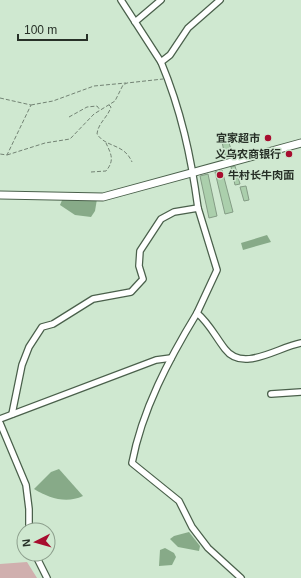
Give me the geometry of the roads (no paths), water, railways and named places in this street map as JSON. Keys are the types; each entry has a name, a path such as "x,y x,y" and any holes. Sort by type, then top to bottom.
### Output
{"street":[{"path":"121,0 161,62 168,78 182,120 193,173 198,208 217,270 196,313 171,358 139,436 132,463 180,501 192,527 208,548 240,578"},
{"path":"136,22 161,0"},
{"path":"161,62 170,55 188,28 220,0"},
{"path":"0,196 103,197 301,143"},
{"path":"12,414 22,366 29,347 42,327 53,324 93,299 131,292 143,279 139,266 140,251 161,219 174,212 198,208"},
{"path":"196,313 206,320 231,356 242,360 301,343"},
{"path":"0,419 156,360 171,358"},
{"path":"271,394 301,392"},
{"path":"0,423 1,430 26,485 29,522"},
{"path":"39,562 47,578"}],"place":[{"name":"宜家超市","path":"268,138"},
{"name":"义乌农商银行","path":"289,154"},
{"name":"牛村长牛肉面","path":"220,175"}]}
